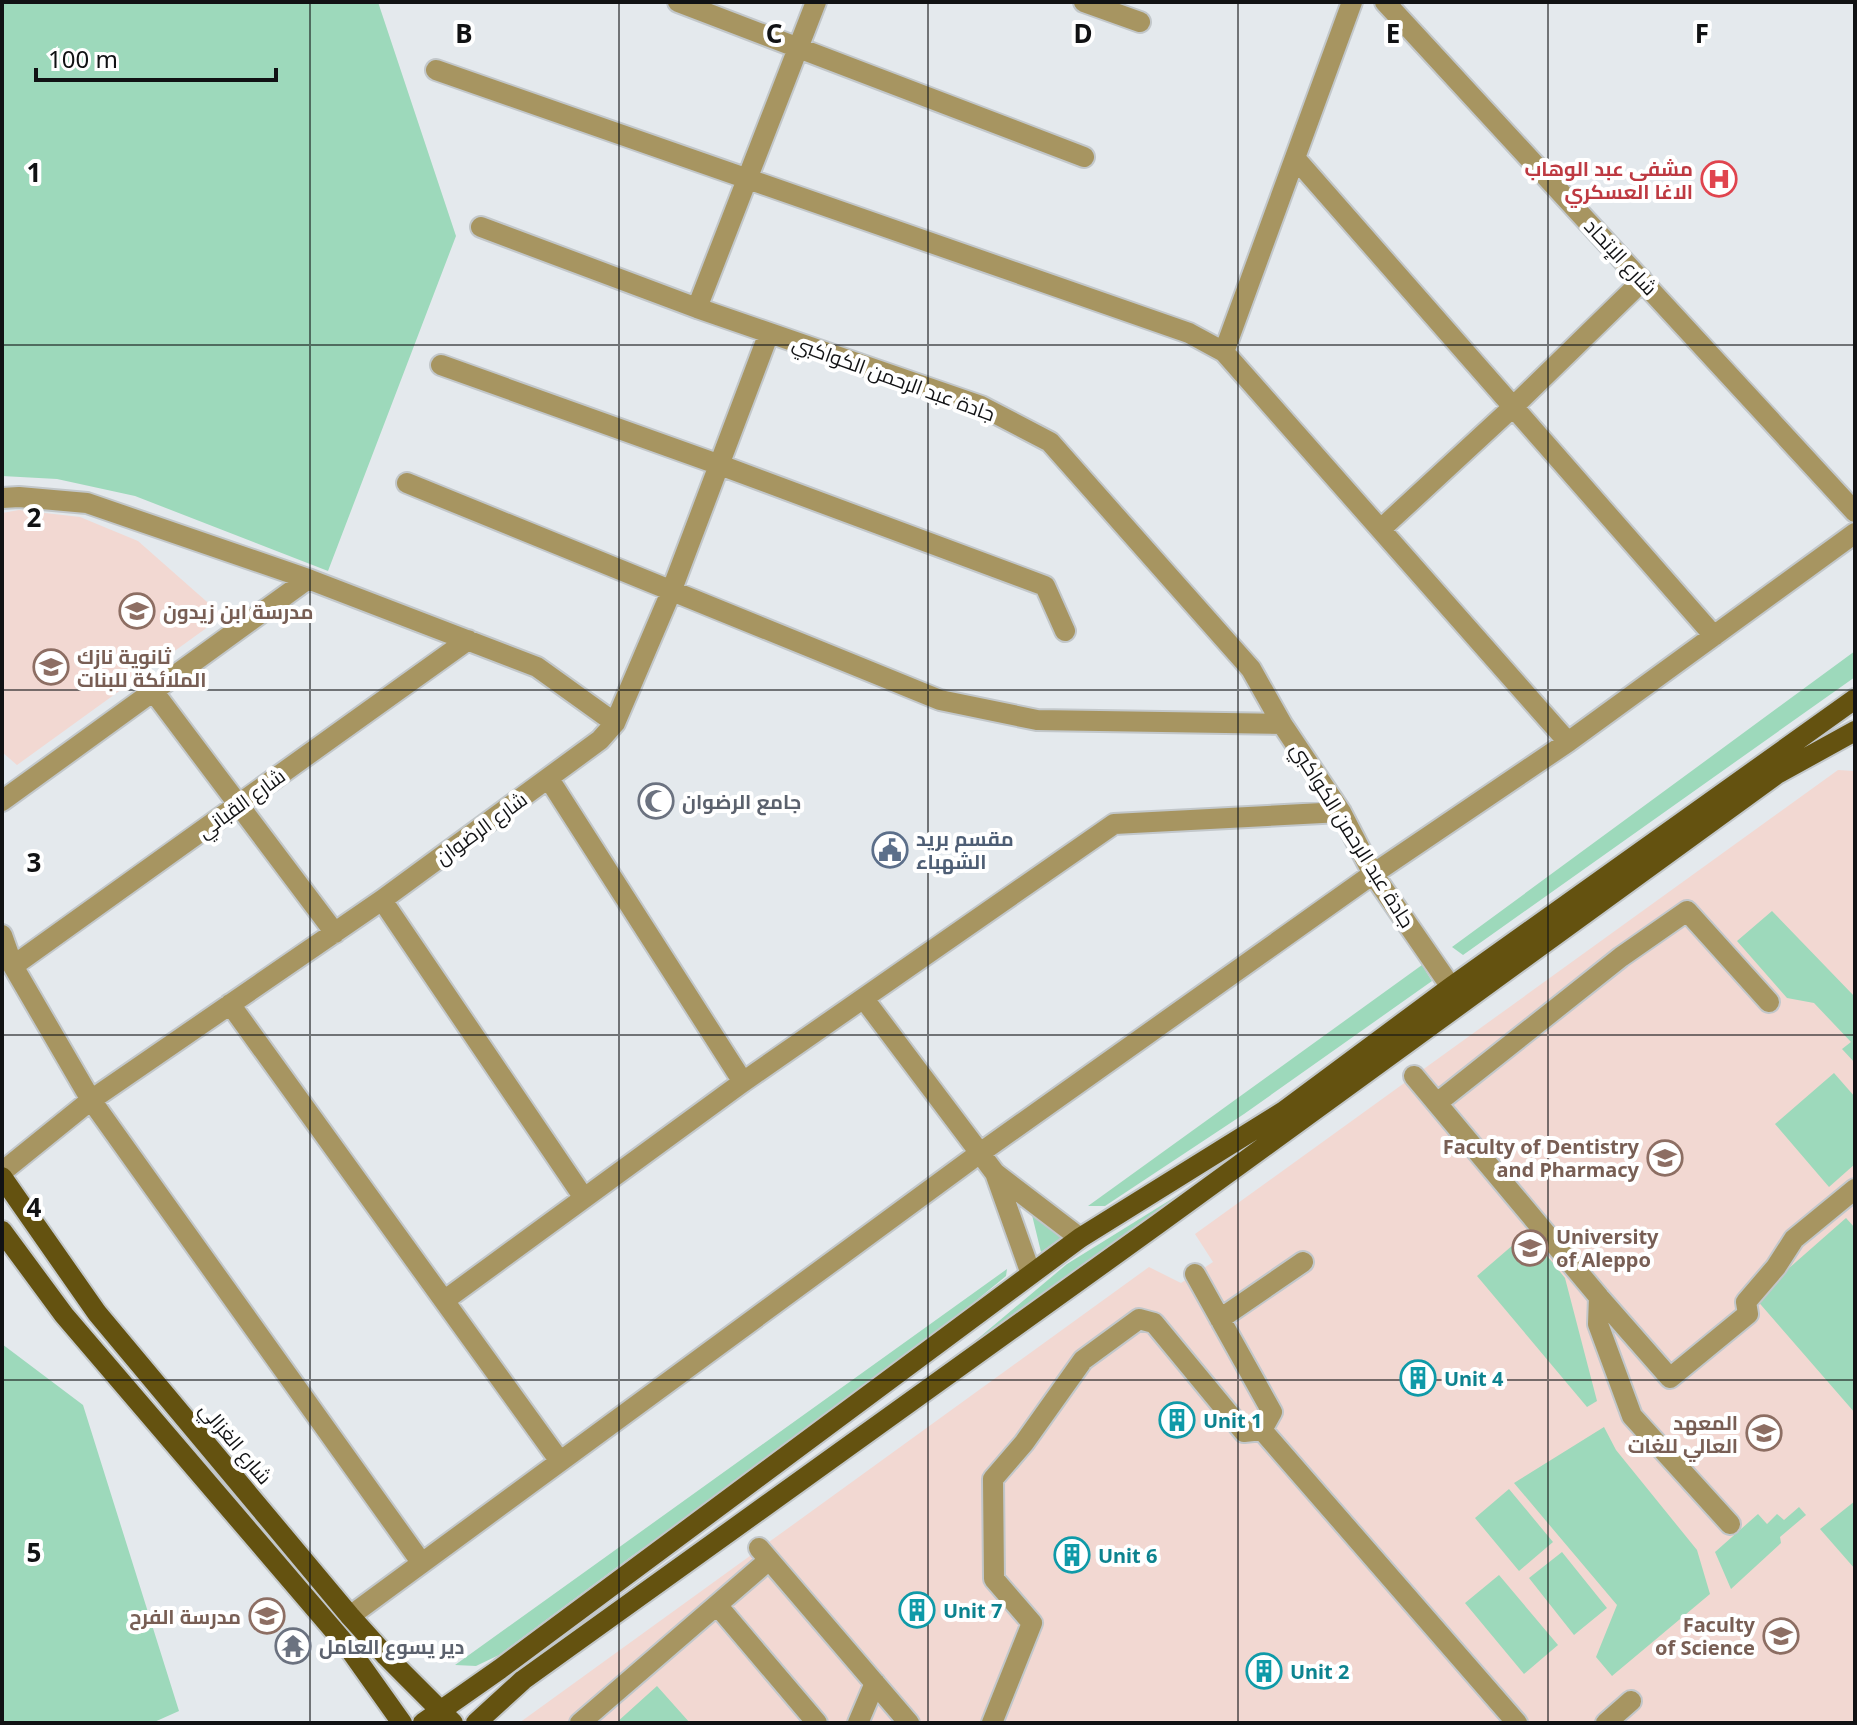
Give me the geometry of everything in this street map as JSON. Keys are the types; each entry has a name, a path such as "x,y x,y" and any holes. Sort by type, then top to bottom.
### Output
{"main road":[{"path":"423,1723 447,1716 513,1659 1080,1238 1284,1111 1451,987 1855,699"},
{"path":"476,1723 523,1680 1777,774 1855,731"},
{"name":"شارع الغزالي","path":"2,1174 97,1313 350,1616 447,1716"},
{"path":"2,1231 64,1315 348,1647 402,1723"}],"street":[{"path":"678,2 1084,157"},
{"path":"697,308 816,2"},
{"path":"1084,2 1140,22"},
{"path":"1224,352 1352,2"},
{"name":"شارع الإتحاد","path":"1385,2 1855,512"},
{"path":"436,70 1189,333 1224,352 1568,742"},
{"path":"1295,158 1714,636"},
{"name":"جادة عبد الرحمن الكواكبي","path":"481,227 697,308 981,406 1050,442 1251,669 1282,724 1341,812 1373,874 1451,987"},
{"path":"1381,529 1513,407 1641,279"},
{"name":"شارع الرضوان","path":"2,1174 91,1100 382,900 600,740 615,723 671,592 769,333"},
{"path":"441,365 1045,586 1065,631"},
{"name":"جادة عبد الرحمن الكواكبي","path":"407,483 940,700 1037,720 1282,724"},
{"path":"2,498 87,503 308,579 537,667 615,723"},
{"path":"350,1616 980,1153 1373,874 1568,742 1855,533"},
{"path":"2,801 308,579"},
{"name":"شارع القباني","path":"13,966 468,640"},
{"path":"153,691 335,933"},
{"path":"549,779 743,1082"},
{"path":"445,1300 743,1082 1114,824 1341,812"},
{"path":"382,900 584,1198"},
{"path":"1437,1103 1621,957 1687,911 1769,1002"},
{"path":"2,935 13,966 91,1100 421,1562"},
{"path":"864,999 995,1173 1080,1238"},
{"path":"230,1004 559,1460"},
{"path":"1414,1076 1670,1378 1748,1314 1746,1302 1776,1267 1794,1239 1855,1189"},
{"path":"995,1173 1031,1274"},
{"path":"1220,1319 1303,1262"},
{"path":"1195,1274 1272,1412 1262,1430"},
{"path":"1599,1297 1598,1324 1632,1416 1730,1524"},
{"path":"992,1723 1032,1623 994,1579 993,1479 1024,1443 1083,1360 1139,1319 1154,1323 1244,1432 1262,1430"},
{"path":"1262,1430 1517,1723"},
{"path":"580,1723 717,1605 764,1554 909,1723"},
{"path":"717,1605 817,1723"},
{"path":"858,1723 875,1683"},
{"path":"1606,1723 1631,1701"}],"shaded area":[{"path":"19,510 80,517 138,541 223,616 17,765 2,752 2,513"},
{"name":"University of Aleppo","path":"1838,770 1855,771 1855,1723 519,1723 1149,1267 1181,1283 1213,1262 1195,1234"}],"green space":[{"path":"2,2 378,2 456,236 328,571 135,496 57,479 2,476"},
{"path":"1855,651 1855,677 1463,955 1452,947"},
{"path":"1772,911 1855,997 1855,1063 1842,1049 1851,1042 1814,1003 1787,998 1737,941"},
{"path":"1422,965 1432,981 1244,1114 1105,1206 1088,1206"},
{"path":"1834,1073 1855,1097 1855,1164 1829,1187 1775,1124"},
{"path":"1265,1141 919,1388 1067,1264"},
{"path":"1032,1215 1065,1235 1041,1252"},
{"path":"1846,1218 1855,1228 1855,1413 1755,1298"},
{"path":"1528,1232 1565,1278 1597,1401 1587,1407 1477,1276"},
{"path":"1007,1269 1006,1276 870,1388 632,1556 499,1655 476,1666 455,1665"},
{"path":"2,1344 83,1405 179,1711 152,1723 2,1723"},
{"path":"1604,1427 1616,1450 1697,1550 1710,1594 1612,1676 1596,1657 1617,1605 1514,1483"},
{"path":"1509,1489 1553,1542 1519,1571 1475,1518"},
{"path":"1855,1501 1855,1569 1820,1529"},
{"path":"1799,1507 1806,1515 1780,1537 1781,1543 1731,1589 1715,1552 1758,1514 1767,1524 1777,1514 1784,1520"},
{"path":"1562,1552 1607,1608 1574,1635 1529,1578"},
{"path":"1499,1575 1558,1645 1524,1674 1465,1603"},
{"path":"657,1686 690,1723 616,1723"}],"place":[{"name":"مشفى عبد الوهاب الاغا العسكري","path":"1719,179"},
{"name":"مدرسة ابن زيدون","path":"137,611"},
{"name":"ثانوية نازك الملائكة للبنات","path":"51,667"},
{"name":"جامع الرضوان","path":"656,801"},
{"name":"مقسم بريد الشهباء","path":"890,850"},
{"name":"Faculty of Dentistry and Pharmacy","path":"1665,1158"},
{"name":"University of Aleppo","path":"1530,1248"},
{"name":"Unit 4","path":"1418,1378"},
{"name":"Unit 1","path":"1177,1420"},
{"name":"المعهد العالي للغات","path":"1764,1433"},
{"name":"Unit 6","path":"1072,1555"},
{"name":"Unit 7","path":"917,1610"},
{"name":"مدرسة الفرح","path":"267,1616"},
{"name":"Faculty of Science","path":"1781,1636"},
{"name":"دير يسوع العامل","path":"293,1646"},
{"name":"Unit 2","path":"1264,1671"}]}
